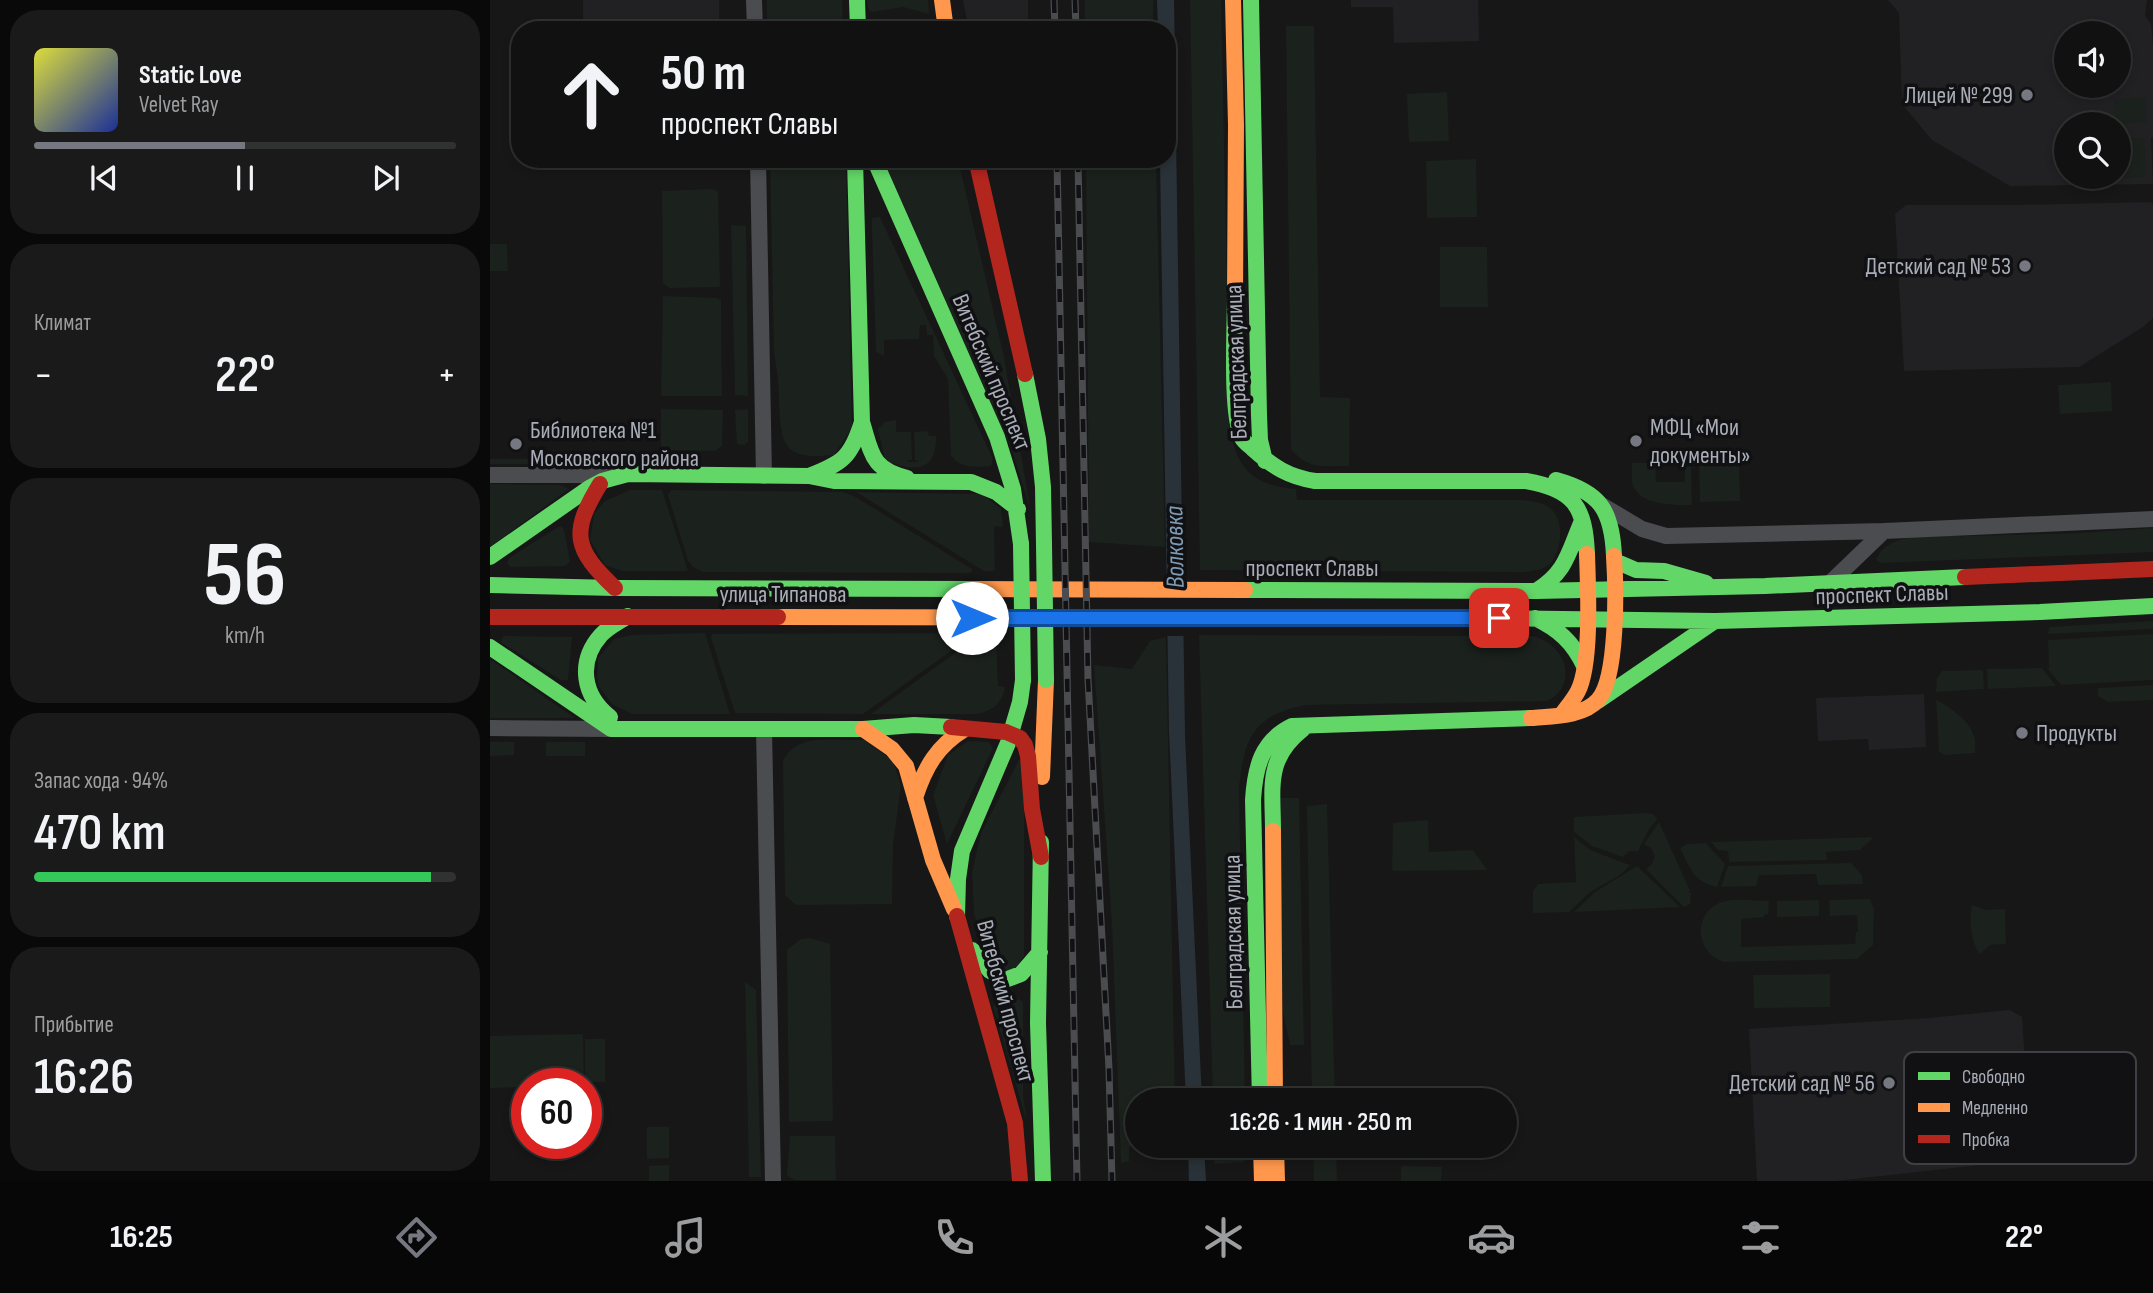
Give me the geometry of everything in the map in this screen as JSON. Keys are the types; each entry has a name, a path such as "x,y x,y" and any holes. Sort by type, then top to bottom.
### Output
{"main road":[{"path":"857,0 858,21"},
{"path":"942,0 945,21"},
{"name":"Белградская улица","path":"1233,0 1237,414 1242,439 1265,461"},
{"name":"Белградская улица","path":"1251,0 1259,415 1260,440 1265,461"},
{"path":"808,476 836,466 847,458 855,448 862,422 855,168"},
{"name":"Витебский проспект","path":"878,168 993,425 1009,470 1018,509 1024,680 1018,718 965,841 957,873 957,916 1015,1123 1020,1181"},
{"name":"Витебский проспект","path":"978,168 1012,310 1038,439 1043,487 1046,680 1039,1078 1043,1181"},
{"path":"862,422 871,455 881,470 920,481"},
{"path":"1265,461 1287,475 1308,481 1526,481 1549,485 1570,498 1580,512 1584,526 1587,618 1585,668 1578,691 1562,713"},
{"path":"490,557 603,478 628,474 808,476 834,481 971,482 998,491 1018,509"},
{"path":"603,478 581,518 580,540 587,559 615,588"},
{"path":"1526,481 1536,478 1555,480 1589,492 1600,504 1611,527 1615,589 1610,677 1598,701"},
{"path":"1584,526 1595,522 1611,527"},
{"path":"1536,591 1549,583 1566,565 1584,526"},
{"path":"1615,561 1636,570 1664,571 1718,587"},
{"name":"проспект Славы","path":"1151,590 1536,591 1718,587 2153,569"},
{"name":"улица Типанова","path":"490,585 1151,590"},
{"name":"проспект Славы","path":"1153,618 1612,618 1715,621 2153,606"},
{"path":"621,727 593,702 586,688 584,673 587,656 595,642 606,630 628,616"},
{"name":"улица Типанова","path":"490,617 1153,618"},
{"path":"1535,618 1563,633 1579,653 1585,668"},
{"path":"1310,724 1533,718 1577,713 1622,687 1682,641 1715,621"},
{"path":"490,647 621,727 863,729 889,725 924,725 1012,734 1023,741 1026,749 1030,794 1041,857"},
{"name":"Белградская улица","path":"1260,1088 1253,788 1261,755 1269,740 1279,730 1310,724"},
{"name":"Белградская улица","path":"1275,1088 1273,781 1277,755 1285,744 1310,724"},
{"path":"863,729 885,740 901,757 909,775 933,860 957,916"},
{"path":"915,798 932,755 948,738 965,730"},
{"path":"963,938 985,969 998,979 1019,976 1040,952"},
{"path":"1261,1158 1262,1181"},
{"path":"1276,1158 1277,1181"}],"street":[{"path":"754,0 755,21"},
{"path":"758,168 764,476"},
{"path":"490,475 603,478"},
{"path":"1600,504 1642,529 1666,536 1884,531 2153,519"},
{"path":"1832,582 1884,531"},
{"path":"490,729 621,727"},
{"path":"765,729 773,1181"}],"shaded area":[{"path":"583,0 719,0 719,21 583,21"},
{"path":"767,0 842,0 843,21 767,21"},
{"path":"867,0 928,0 929,14 903,7 871,12"},
{"path":"963,0 1028,0 1028,21 967,21"},
{"path":"1085,0 1153,0 1153,21 1085,21"},
{"path":"1190,0 1221,0 1230,430 1233,444 1244,466 1259,480 1296,489 1297,500 1519,500 1543,504 1555,513 1560,527 1557,552 1547,566 1524,572 1200,570"},
{"path":"1351,0 1478,0 1479,41 1394,43 1393,7 1351,7"},
{"name":"Лицей № 299","path":"1888,0 2147,0 2145,16 2151,24 2153,44 2153,184 2131,184 2131,112 2054,112 2054,185 2010,186 1932,140 1902,104 1899,13"},
{"path":"1286,26 1314,26 1320,397 1350,398 1349,466 1310,464 1291,449"},
{"path":"1447,92 1449,141 1409,142 1407,94"},
{"path":"2146,97 2147,122 2131,123 2131,112 2115,112 2114,99"},
{"path":"2144,137 2146,177 2131,178 2131,138"},
{"path":"1476,159 1477,217 1427,218 1426,161"},
{"path":"770,168 846,168 852,428 834,455 796,453 784,441 774,353"},
{"path":"887,168 960,168 1004,357 1031,512 1012,450"},
{"path":"1086,168 1156,168 1165,547 1089,542"},
{"path":"662,191 718,191 720,287 669,288 663,283"},
{"name":"Детский сад № 53","path":"2151,202 2153,318 2143,327 2079,367 1904,371 1895,214 1906,205"},
{"path":"880,217 993,459 991,466 963,465 951,455 948,379 934,356 933,335 927,335 926,325 920,325 919,339 884,340 884,356 876,352 872,218"},
{"path":"731,225 746,226 748,396 735,395"},
{"path":"490,244 507,244 508,271 490,271"},
{"path":"1440,247 1487,247 1488,307 1440,307"},
{"path":"663,296 721,300 722,396 661,396"},
{"path":"2111,382 2112,411 2060,414 2058,385"},
{"path":"661,409 723,410 722,446 715,451 661,450"},
{"path":"748,409 748,442 744,445 737,444 735,410"},
{"path":"896,420 896,432 911,432 912,460 908,462 919,462 915,460 914,432 928,431 929,436 936,436 935,448 928,463 905,467 885,460 878,429 885,422"},
{"path":"490,459 648,459 651,465 490,464"},
{"path":"1699,460 1739,460 1740,501 1700,502"},
{"path":"1685,462 1691,462 1692,505 1651,501 1637,493 1633,486 1632,463 1655,463 1656,482 1685,482"},
{"path":"490,484 560,485 569,489 490,547"},
{"path":"630,490 662,490 688,571 622,571 605,565 590,540 594,514 605,501"},
{"path":"671,490 843,492 854,496 972,571 703,572 688,561 668,495"},
{"path":"856,492 982,494 1001,509 1003,527 994,526 995,571 984,571"},
{"path":"558,527 564,530 570,561 566,566 511,567 507,564 509,558"},
{"path":"2153,528 2153,552 1881,563 1876,560 1882,550 1891,544 1913,537 1961,538"},
{"path":"2153,621 2153,629 2048,634 2049,627"},
{"path":"705,633 730,714 632,714 612,704 599,687 598,658 614,639 631,635"},
{"path":"976,633 863,714 735,713 711,638 712,634"},
{"path":"981,634 1000,634 996,641 998,686 1005,687 995,706 975,714 871,714"},
{"path":"2153,634 2153,680 2061,685 2047,668 2048,640"},
{"path":"1199,635 1532,636 1553,646 1560,655 1566,675 1557,694 1547,701 1306,705 1274,715 1254,732 1244,756 1239,789 1245,1088 1213,1088"},
{"path":"503,636 572,637 568,680 561,680 502,643"},
{"path":"1166,637 1175,1088 1125,1088 1125,1158 1129,1158 1129,1161 1121,1163 1112,924 1094,665 1132,669 1150,641"},
{"path":"490,659 575,718 490,718"},
{"path":"2042,668 2056,686 1988,689 1987,669"},
{"path":"1983,670 1984,689 1936,692 1937,678 1942,671"},
{"path":"2153,685 2153,700 2108,702 2098,696 2098,688"},
{"path":"1924,694 1926,747 1869,750 1868,739 1818,741 1816,698"},
{"path":"1936,700 1953,710 1972,730 1975,753 1945,755 1939,752"},
{"path":"864,740 893,761 901,785 893,845 892,904 796,905 785,895 783,761 789,752 808,741"},
{"path":"968,741 989,742 993,748 947,844 933,795 948,755"},
{"path":"490,742 514,742 514,755 490,756"},
{"path":"546,742 585,742 585,756 546,756"},
{"path":"1019,760 1024,760 1024,956 1012,974 987,957 974,913 972,872 981,833"},
{"path":"1277,798 1299,798 1304,1045 1290,1045 1283,1012"},
{"path":"1327,804 1335,1088 1312,1088 1307,806"},
{"path":"1653,814 1657,819 1638,851 1629,851 1623,857 1592,846 1574,832 1574,817"},
{"path":"1428,820 1429,852 1473,850 1487,870 1394,871 1393,823"},
{"path":"1659,822 1690,891 1688,893 1691,893 1690,904 1684,907 1646,869 1655,856 1651,848 1644,844"},
{"path":"1574,837 1590,850 1630,865 1620,875 1589,893 1569,912 1533,913 1533,891 1538,884 1576,882"},
{"path":"1874,837 1860,850 1826,852 1827,860 1729,862 1728,851 1718,850 1711,842"},
{"path":"1706,843 1725,864 1717,887 1697,878 1680,848 1687,844"},
{"path":"1851,863 1862,875 1863,884 1818,885 1816,874 1759,875 1756,886 1721,887 1728,866"},
{"path":"1637,866 1680,907 1574,912 1595,892"},
{"path":"1870,899 1874,909 1873,945 1857,959 1724,962 1708,951 1703,943 1701,925 1704,916 1719,903 1737,900 1769,901 1768,914 1764,917 1741,919 1741,947 1855,944 1858,932 1857,915 1830,916 1829,900"},
{"path":"1819,900 1819,916 1777,917 1777,901"},
{"path":"1972,905 1986,910 2005,909 2006,944 1990,945 1980,954 1971,930"},
{"path":"810,938 830,944 833,1121 789,1122 787,950 801,939"},
{"path":"1830,974 1830,1007 1754,1008 1753,975"},
{"path":"745,982 756,990 761,1177 749,1177"},
{"path":"1019,999 1023,1002 1023,1095 1027,1122 993,1006 998,1001"},
{"name":"Детский сад № 56","path":"2010,1010 2022,1017 2024,1052 1904,1052 1904,1164 1989,1164 1836,1181 1757,1181 1749,1029"},
{"path":"583,1034 584,1068 511,1068 511,1087 490,1088 490,1036"},
{"path":"585,1039 605,1039 605,1082 602,1082 602,1068 585,1068"},
{"path":"647,1127 669,1127 669,1158 647,1159"},
{"path":"790,1136 835,1136 836,1180 795,1180 787,1176"},
{"path":"1214,1158 1247,1158 1243,1162 1214,1164"},
{"path":"1313,1158 1336,1158 1337,1181 1314,1181"},
{"path":"669,1165 669,1181 649,1181 649,1166"},
{"path":"1401,1166 1442,1167 1441,1181 1401,1181"}],"water":[{"name":"Волковка","path":"1157,0 1174,0 1174,21 1158,21"},
{"name":"Волковка","path":"1176,134 1185,736 1201,1088 1185,1088 1169,731 1160,168 1176,168"},
{"path":"1188,1158 1205,1158 1206,1181 1189,1181"}],"pier":[{"path":"1186,572 1187,636 1164,636 1163,573"}],"railway":[{"path":"1054,0 1055,21"},
{"path":"1075,0 1076,21"},
{"path":"1057,168 1077,1181"},
{"path":"1078,168 1088,679 1109,1069 1112,1181"}],"traffic: fast":[{"path":"857,0 858,21"},
{"path":"1251,0 1259,415 1260,440 1265,461"},
{"path":"855,168 862,422 875,459 886,470 907,478"},
{"path":"878,168 997,437 1013,489 1021,544"},
{"path":"1235,296 1234,348 1238,426 1244,441 1267,461 1289,474 1315,481 1526,481 1556,489 1566,495 1579,512 1587,554"},
{"path":"1025,374 1038,439 1043,487 1044,544"},
{"path":"809,476 830,467 844,457 854,443 862,422"},
{"path":"490,557 589,488 602,481 628,474 809,476 834,481 971,482 996,492 1018,509"},
{"path":"1556,480 1583,490 1601,505 1610,526 1614,556"},
{"path":"1536,591 1560,569 1581,523"},
{"path":"1021,544 1023,680"},
{"path":"1044,544 1046,680"},
{"path":"1615,561 1636,570 1664,571 1706,583"},
{"path":"1245,590 1536,591 1765,586 1965,577"},
{"path":"490,585 976,589"},
{"path":"1489,618 1715,621 2040,612 2153,606"},
{"path":"610,717 601,709 589,689 586,667 593,645 601,635 628,616"},
{"path":"1535,618 1564,637 1584,666"},
{"path":"1598,701 1715,621"},
{"path":"490,647 611,729 863,729 914,725 951,727"},
{"path":"957,916 962,851 1008,743 1020,702 1023,680"},
{"path":"1260,1088 1253,800 1258,766 1273,739 1292,726 1531,718"},
{"path":"1273,831 1272,787 1277,763 1282,751 1303,729"},
{"path":"1041,842 1038,1023 1043,1181"},
{"path":"972,950 990,971 1005,980 1021,974 1040,952"}],"traffic: slow":[{"path":"942,0 945,21"},
{"path":"1233,0 1236,125 1235,296"},
{"path":"1562,714 1578,691 1585,662 1588,624 1587,554"},
{"path":"1531,718 1567,715 1584,710 1592,706 1605,689 1614,631 1614,556"},
{"path":"976,589 1245,590"},
{"path":"778,617 1258,618"},
{"path":"1042,777 1046,680"},
{"path":"863,729 892,749 906,766 933,860 954,909"},
{"path":"915,798 933,758 965,729"},
{"path":"1273,831 1275,1088"},
{"path":"1261,1158 1262,1181"},
{"path":"1276,1158 1277,1181"}],"traffic: jam":[{"path":"978,168 1025,374"},
{"path":"600,484 584,515 581,540 591,562 615,588"},
{"path":"1965,577 2153,569"},
{"path":"490,617 778,617"},
{"path":"1258,618 1489,618"},
{"path":"951,727 1006,732 1020,738 1025,745 1032,809 1041,857"},
{"path":"957,916 1015,1123 1020,1181"}],"place":[{"name":"Лицей № 299","path":"2027,95"},
{"name":"Детский сад № 53","path":"2025,266"},
{"name":"МФЦ «Мои документы»","path":"1636,441"},
{"name":"Библиотека №1 Московского района","path":"516,444"},
{"name":"Продукты","path":"2022,733"},
{"name":"Детский сад № 56","path":"1889,1083"}],"route":[{"path":"972,618 1499,618"}]}
